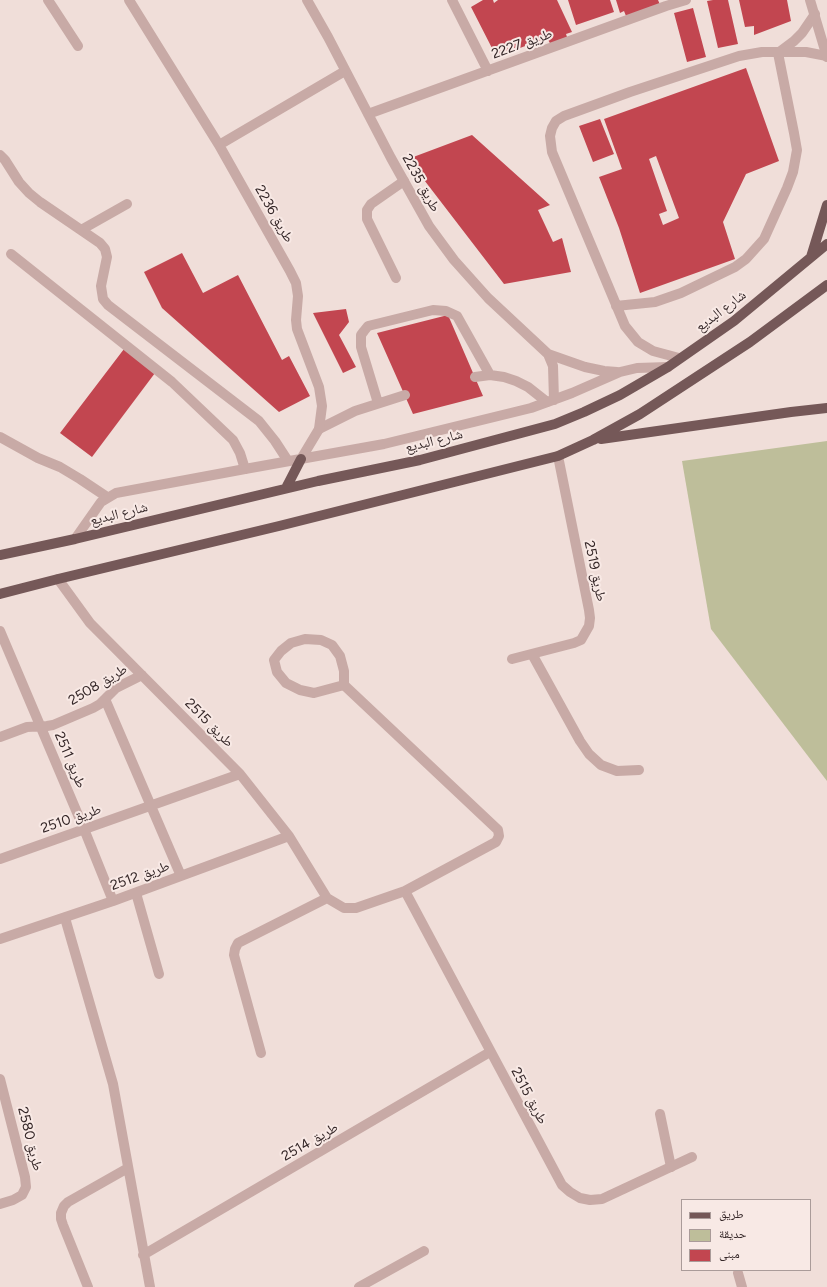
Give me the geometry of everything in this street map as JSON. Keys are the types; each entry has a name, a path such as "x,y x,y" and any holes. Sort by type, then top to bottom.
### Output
{"main road":[{"path":"811,257 827,205"},
{"name":"شارع البديع","path":"0,555 75,539 286,488 420,460 555,424 584,412 620,394 668,367 734,321 827,244"},
{"path":"0,594 558,456 593,440 640,414 750,342 827,285"},
{"path":"593,440 827,408"},
{"path":"286,488 301,459"}],"street":[{"path":"48,0 78,46"},
{"name":"طريق 2236","path":"129,0 219,145 296,283 298,296 296,320 297,329 319,387 322,406 319,429 301,459"},
{"name":"طريق 2235","path":"307,0 404,181 430,226 454,260 488,298 548,354 585,367 604,371 620,372"},
{"path":"452,0 488,71"},
{"name":"طريق 2227","path":"368,114 686,0"},
{"path":"679,358 653,352 638,342 625,326 552,152 550,136 552,128 556,121 564,116 630,92 739,56 762,52 806,52 827,56 810,0"},
{"path":"778,53 802,33 815,14"},
{"path":"616,306 655,302 681,293 735,267 746,259 764,239 793,172 797,150 778,53"},
{"path":"219,145 345,71"},
{"path":"0,155 5,160 19,182 29,193 100,243 105,249 107,257 101,286 103,299 108,305 258,421 275,441 288,461"},
{"path":"396,278 367,219 367,210 371,204 404,181"},
{"path":"81,230 127,204"},
{"path":"10,254 172,382 233,440 240,453 244,469"},
{"path":"378,403 361,347 361,335 368,326 433,310 446,311 457,316 490,375"},
{"path":"548,354 553,366 550,401"},
{"path":"75,539 101,502 107,497 125,491 384,444 523,410 591,385 620,372 637,368 668,367"},
{"path":"475,377 490,375 516,381 550,401"},
{"path":"319,429 345,415 405,395"},
{"path":"0,437 73,475 107,497"},
{"name":"طريق 2519","path":"512,659 581,640 589,626 590,618 558,456"},
{"name":"طريق 2515","path":"58,579 90,623 240,774 289,836 327,898 344,908 356,908 405,892 496,842 499,836 498,830 344,684"},
{"name":"طريق 2511","path":"0,631 113,901"},
{"path":"305,640 321,640 332,645 340,656 344,670 344,684 314,693 300,690 286,683 277,672 274,660 281,650 290,643 305,640"},
{"path":"532,654 580,741 589,754 601,766 617,771 639,770"},
{"name":"طريق 2508","path":"0,737 27,727 53,725 96,706 116,688 142,675"},
{"path":"105,699 181,876"},
{"name":"طريق 2510","path":"0,859 240,774"},
{"name":"طريق 2512","path":"0,939 136,893 289,836"},
{"name":"طريق 2515","path":"405,892 562,1185 580,1198 590,1200 602,1199 692,1157"},
{"path":"136,893 159,974"},
{"path":"261,1053 234,955 235,949 238,943 327,898"},
{"path":"65,918 113,1084 150,1287"},
{"name":"طريق 2514","path":"144,1255 490,1052"},
{"name":"طريق 2580","path":"0,1079 25,1177 26,1187 22,1195 13,1200 0,1204"},
{"path":"660,1114 671,1167"},
{"path":"88,1287 63,1225 61,1213 64,1206 68,1202 128,1168"},
{"path":"360,1287 424,1251"},
{"path":"738,1274 742,1287"}],"green space":[{"path":"827,441 827,781 711,629 682,461"}],"building":[{"path":"483,0 493,0 494,3 498,0 557,0 572,32 566,34 568,40 551,45 547,38 501,55 495,54 471,7"},
{"path":"568,0 610,0 614,12 576,25"},
{"path":"616,0 658,0 661,7 626,16 624,11 620,13"},
{"path":"728,0 738,44 718,48 707,1"},
{"path":"739,0 787,0 791,21 754,35 754,26 745,27"},
{"path":"693,8 706,57 687,62 674,13"},
{"path":"746,68 779,161 746,174 723,222 735,259 640,293 619,228 599,177 622,169 604,119","holes":["656,156 679,218 663,225 659,214 667,211 649,159"]},
{"path":"600,119 614,154 593,162 579,126"},
{"path":"472,135 550,205 538,210 553,242 562,238 571,272 504,284 408,159"},
{"path":"182,253 203,293 238,275 282,360 289,356 310,396 279,412 162,308 144,272"},
{"path":"346,309 349,322 339,335 356,367 343,373 313,313"},
{"path":"448,315 483,396 413,414 377,333"},
{"path":"124,349 155,373 92,457 60,433"}]}
